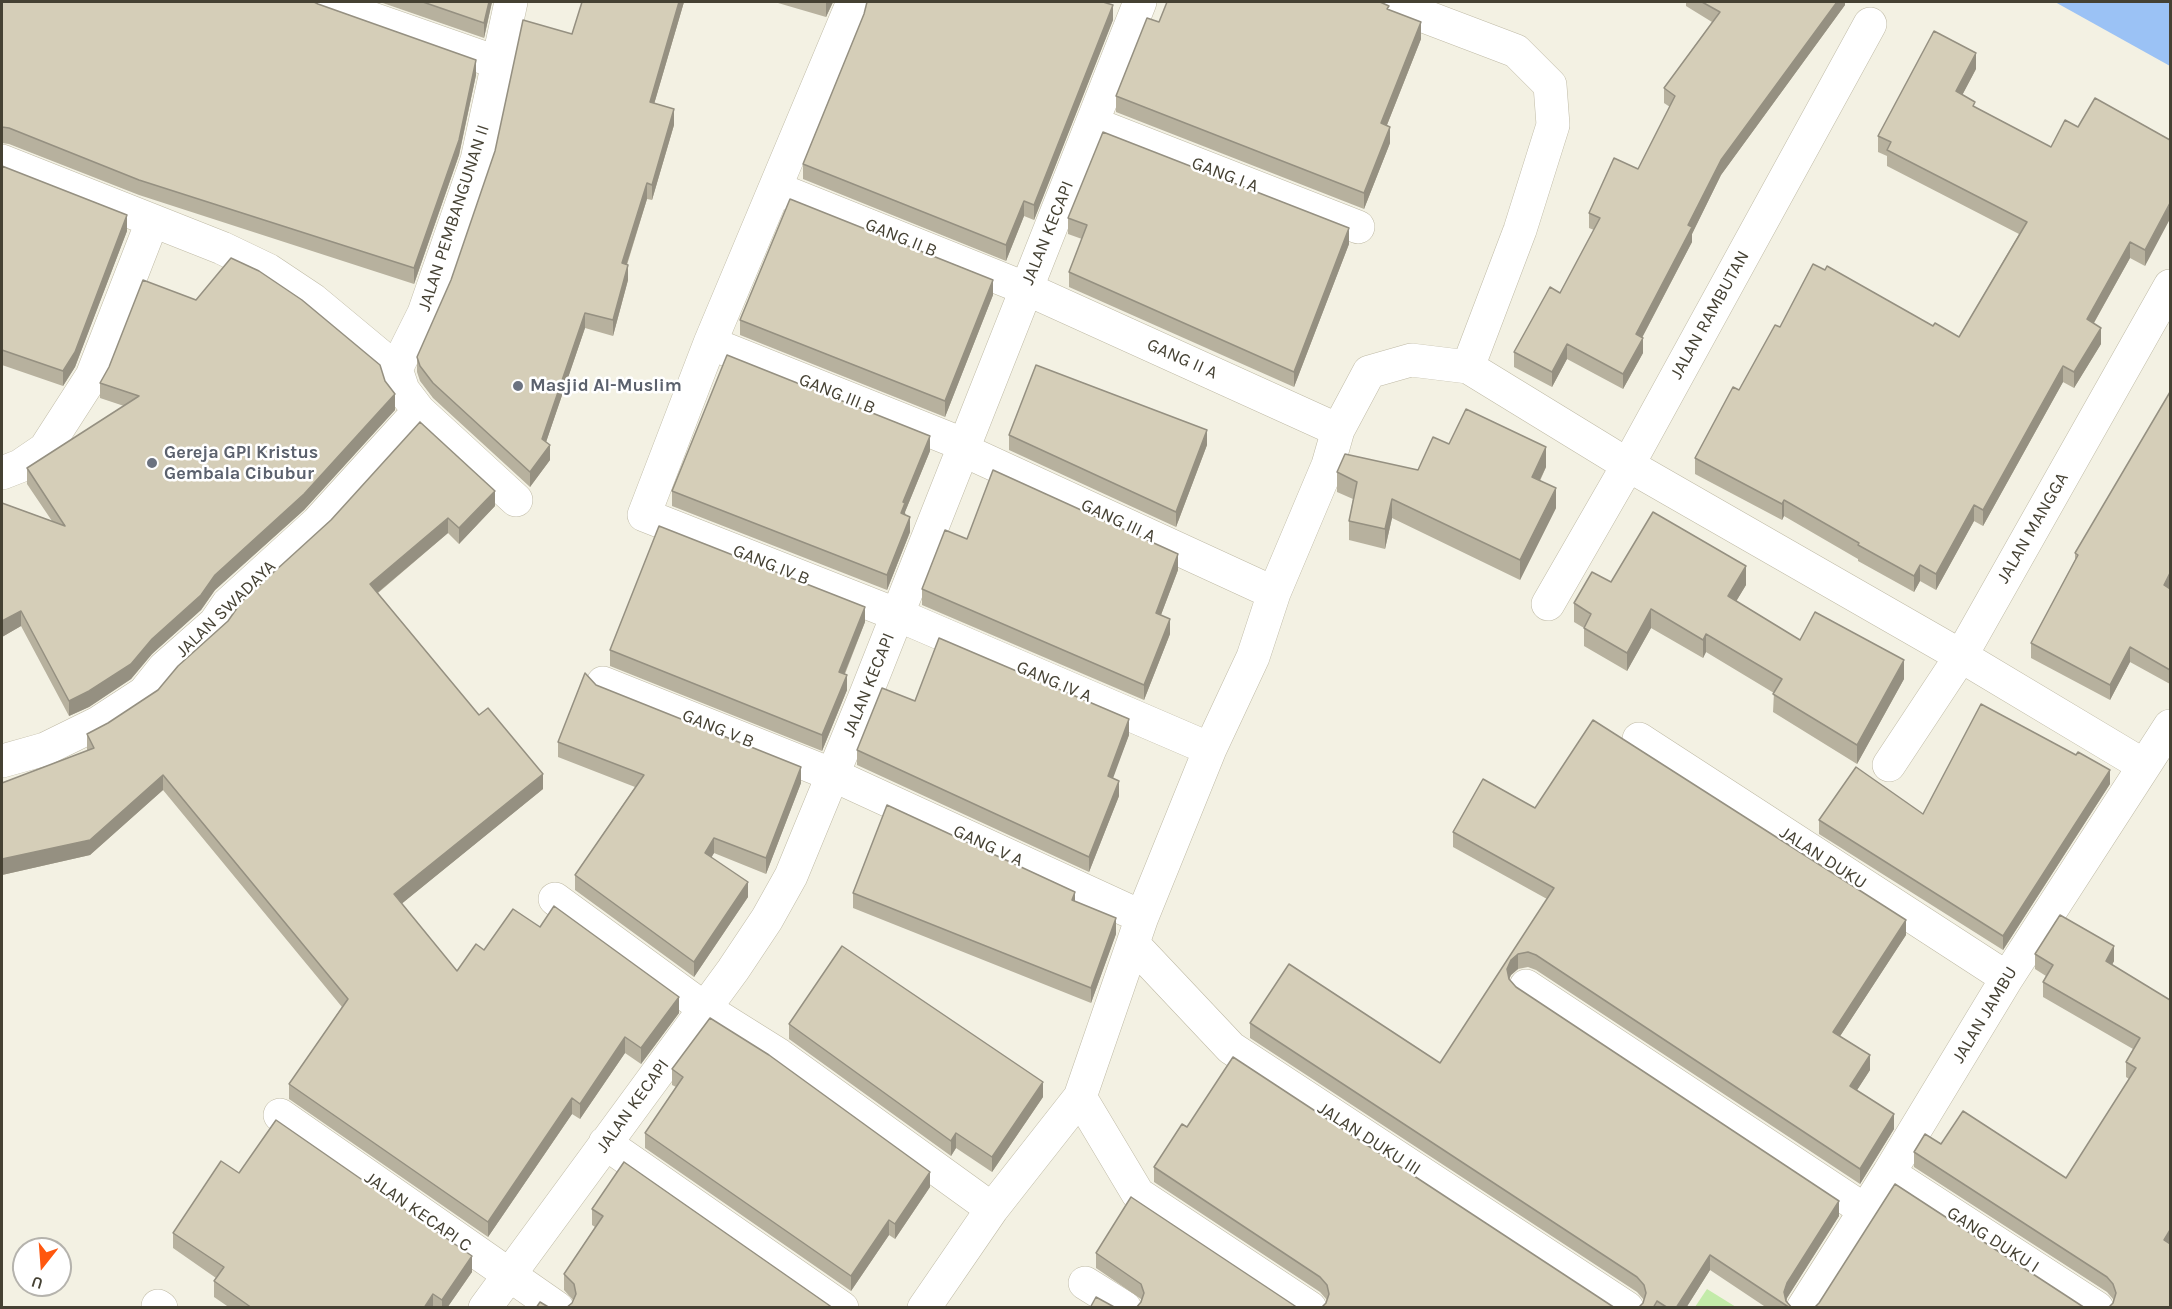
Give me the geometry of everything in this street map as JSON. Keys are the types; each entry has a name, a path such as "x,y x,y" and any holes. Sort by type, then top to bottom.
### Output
{"street":[{"path":"324,2 496,62"},
{"name":"JALAN PEMBANGUNAN II","path":"396,369 424,313 466,194 487,118 496,62 511,2"},
{"path":"710,343 853,2"},
{"name":"JALAN KECAPI","path":"485,1308 704,1008 772,910 808,839 1140,2"},
{"path":"1387,2 1516,51 1550,85 1553,125 1521,230 1468,367"},
{"name":"JALAN RAMBUTAN","path":"1548,604 1628,465 1870,24"},
{"name":"GANG I A","path":"1092,123 1358,227"},
{"path":"2,160 152,222 222,248 268,270 313,300 396,369 403,390 419,411 516,500"},
{"name":"GANG II B","path":"775,188 1027,289"},
{"path":"2,472 20,466 45,449 92,376 152,222"},
{"name":"JALAN MANGGA","path":"1889,765 1961,656 2170,286"},
{"name":"GANG II A","path":"1027,289 1338,430"},
{"name":"GANG III B","path":"710,343 964,447"},
{"name":"GANG IV B","path":"710,343 644,515 898,615"},
{"path":"924,1308 992,1209 1080,1097 1137,930 1210,749 1253,657 1274,593 1328,465 1338,430 1369,372 1411,360 1468,367 1628,465 1961,656 2143,765"},
{"name":"JALAN SWADAYA","path":"2,761 45,749 98,723 144,693 164,668 216,623 228,604 318,523 419,411"},
{"name":"GANG III A","path":"964,447 1274,593"},
{"name":"GANG IV A","path":"898,615 1210,749"},
{"name":"GANG V B","path":"603,683 833,775"},
{"name":"JALAN JAMBU","path":"1810,1305 2007,978 2170,726"},
{"name":"JALAN DUKU","path":"1639,739 2007,978"},
{"name":"GANG V A","path":"833,775 1137,930"},
{"path":"555,899 704,1008 779,1055 992,1209"},
{"name":"JALAN DUKU III","path":"1137,930 1232,1048 1627,1308"},
{"path":"1526,986 1866,1211"},
{"path":"1080,1097 1138,1194 1310,1308"},
{"name":"JALAN KECAPI C","path":"280,1115 557,1308"},
{"path":"606,1143 842,1308"},
{"name":"GANG DUKU I","path":"1889,1173 2097,1308"},
{"path":"1085,1283 1125,1308"}],"green space":[{"path":"1707,1289 1736,1307 1695,1307"}],"water":[{"path":"2055,2 2170,2 2170,66"}],"building":[{"path":"2,2 314,2 476,60 459,140 414,268 139,180 2,127"},
{"path":"423,2 489,2 484,23"},
{"path":"582,2 679,2 650,102 674,109 652,185 647,183 622,263 628,265 613,320 585,313 542,439 550,445 530,472 433,383 420,366 417,357 451,280 495,151 523,20 572,34"},
{"path":"867,2 1103,2 1113,5 1034,205 1024,201 1006,245 803,164"},
{"path":"1167,2 1380,2 1389,6 1387,9 1421,22 1381,123 1390,127 1364,193 1116,96 1147,18 1159,22"},
{"path":"1702,2 1837,2 1721,160 1688,225 1692,227 1636,334 1643,338 1623,374 1567,344 1552,372 1514,352 1550,287 1560,293 1600,218 1589,213 1614,158 1638,169 1675,96 1664,88 1720,12"},
{"path":"1934,31 1976,53 1956,91 1975,102 1973,106 2051,147 2065,120 2078,127 2095,98 2170,140 2170,203 2145,250 2130,242 2087,319 2101,328 2074,372 2063,366 1983,510 1974,505 1936,574 1920,565 1914,576 1784,500 1782,504 1695,458 1733,387 1739,390 1775,325 1780,327 1813,264 1825,270 1827,266 1933,326 1935,323 1959,337 2027,222 1887,150 1891,142 1878,136"},
{"path":"1103,132 1349,228 1294,372 1069,272 1087,225 1068,218"},
{"path":"2,166 127,215 75,352 63,371 2,350"},
{"path":"790,199 993,280 945,401 740,320"},
{"path":"231,258 259,271 302,300 380,365 385,381 395,394 304,494 215,575 201,595 152,639 131,664 69,701 21,611 2,621 2,503 65,526 27,468 139,396 100,383 109,367 143,280 196,300"},
{"path":"727,355 930,436 903,502 905,503 901,513 910,517 887,575 672,491"},
{"path":"1036,365 1207,430 1176,512 1009,435"},
{"path":"2170,392 2170,573 2164,585 2170,589 2170,670 2130,647 2110,685 2031,643 2078,555 2075,553"},
{"path":"1466,409 1546,447 1532,477 1556,488 1520,560 1392,499 1385,529 1349,521 1357,482 1337,472 1345,454 1418,470 1433,437 1449,444"},
{"path":"420,422 495,491 459,528 448,518 370,584 479,715 488,708 543,774 394,894 457,971 476,944 484,950 513,909 540,927 554,906 679,997 641,1048 625,1037 580,1104 572,1098 488,1222 289,1084 348,999 163,775 90,840 2,859 2,783 94,748 87,734 158,690 178,666 228,621 242,601 331,520"},
{"path":"993,470 1178,554 1156,613 1170,619 1144,685 922,589 945,530 967,539"},
{"path":"1653,512 1746,566 1728,596 1800,640 1815,612 1904,660 1857,745 1773,694 1782,679 1706,634 1703,640 1651,609 1627,653 1584,628 1591,614 1574,603 1592,572 1611,582"},
{"path":"659,526 865,607 839,672 847,675 822,735 610,650"},
{"path":"939,638 1129,719 1108,776 1119,781 1089,857 857,750 882,688 915,701"},
{"path":"585,673 596,685 801,767 766,858 714,838 705,853 748,882 694,962 575,875 644,775 558,742"},
{"path":"1981,704 2076,755 2078,752 2110,770 2003,936 1819,820 1856,767 1923,814"},
{"path":"1593,720 1906,920 1833,1032 1870,1055 1850,1086 1894,1114 1860,1169 1536,955 1528,952 1518,954 1511,960 1507,969 1509,979 1516,987 1839,1201 1787,1283 1784,1292 1786,1301 1792,1308 1710,1255 1676,1308 1668,1308 1657,1301 1653,1308 1638,1308 1643,1303 1646,1293 1644,1285 1637,1277 1250,1023 1289,964 1440,1063 1554,888 1453,832 1483,779 1535,808"},
{"path":"887,805 1075,892 1072,900 1116,918 1091,988 853,893"},
{"path":"2060,915 2114,946 2106,961 2170,1000 2170,1230 2164,1240 2170,1244 2170,1308 2108,1308 2113,1303 2116,1293 2107,1277 1914,1152 1925,1134 1941,1144 1963,1111 2066,1178 2136,1068 2126,1062 2140,1038 2043,982 2053,965 2035,954"},
{"path":"842,946 1043,1082 992,1157 956,1133 951,1141 789,1024"},
{"path":"710,1018 769,1055 930,1172 895,1224 889,1220 851,1276 645,1133 683,1077 672,1069"},
{"path":"1233,1057 1615,1308 1321,1308 1326,1303 1329,1294 1327,1285 1320,1277 1154,1167 1182,1124 1187,1127"},
{"path":"276,1120 472,1256 442,1300 433,1294 424,1308 252,1308 214,1281 224,1267 173,1233 221,1161 239,1173"},
{"path":"624,1162 833,1308 566,1308 572,1303 576,1294 574,1284 564,1274 603,1216 592,1209"},
{"path":"1895,1184 2085,1308 1814,1308"},
{"path":"1131,1197 1298,1308 1136,1308 1144,1293 1141,1284 1096,1253"},
{"path":"1096,1297 1116,1308 1090,1308"},
{"path":"540,1302 550,1308 536,1308"}],"place":[{"name":"Masjid Al-Muslim","path":"518,386"},
{"name":"Gereja GPI Kristus Gembala Cibubur","path":"152,463"}]}
